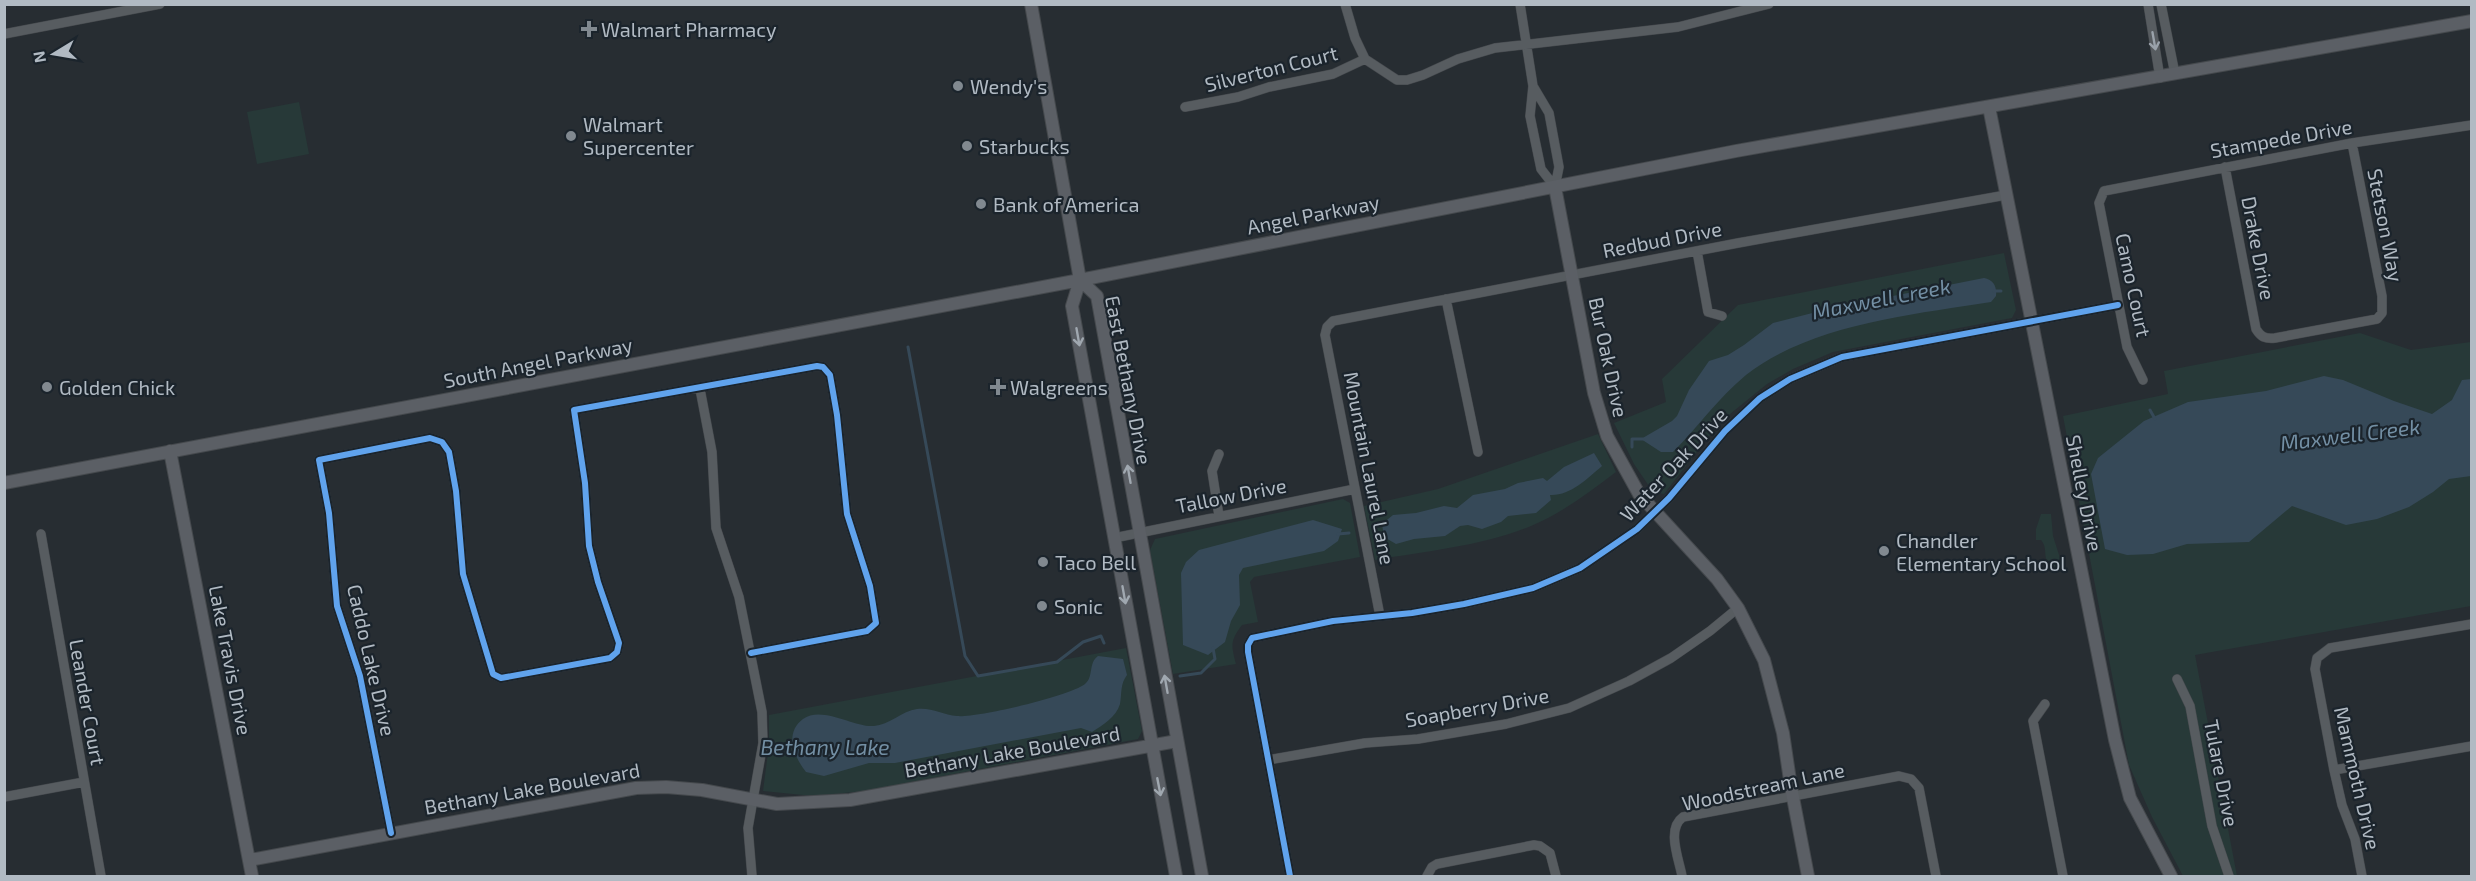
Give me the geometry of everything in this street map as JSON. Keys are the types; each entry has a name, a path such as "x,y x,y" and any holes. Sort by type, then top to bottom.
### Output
{"main road":[{"path":"1030,4 1080,280"},
{"name":"Angel Parkway","path":"1080,280 1736,151 2160,78 2472,21"},
{"name":"Shelley Drive","path":"1989,107 2115,740 2130,798 2171,876"},
{"name":"Bur Oak Drive","path":"1555,187 1594,393 1604,427 1626,474 1639,494 1717,579 1738,608 1764,660 1774,689 1809,876"},
{"name":"South Angel Parkway","path":"4,483 1080,280"},
{"name":"East Bethany Drive","path":"1176,876 1072,306 1080,280 1097,296 1202,876"},
{"name":"Lake Travis Drive","path":"170,451 252,876"},
{"name":"Bethany Lake Boulevard","path":"250,860 636,788 666,787 777,804 850,800 1177,741"}],"street":[{"path":"4,34 160,4"},
{"path":"1345,4 1354,38 1365,59 1397,80 1407,80 1423,75 1458,59 1495,48 1678,27 1769,4"},
{"path":"1520,4 1533,86 1530,116 1541,169 1555,187"},
{"path":"2148,4 2160,78"},
{"path":"2161,4 2175,74"},
{"name":"Silverton Court","path":"1185,107 1238,98 1269,87 1333,74 1365,59"},
{"path":"1533,86 1549,113 1559,167 1555,187"},
{"name":"Stampede Drive","path":"2101,195 2111,188 2352,143 2472,125"},
{"name":"Stetson Way","path":"2260,335 2266,339 2275,338 2377,319 2382,313 2382,296 2352,143"},
{"name":"Drake Drive","path":"2225,167 2254,320 2260,335"},
{"name":"Redbud Drive","path":"1327,327 1333,321 1446,299 2006,195"},
{"name":"Camo Court","path":"2101,195 2100,211 2127,347 2143,380"},
{"path":"1697,251 1708,312 1722,316"},
{"path":"1446,299 1478,452"},
{"name":"Water Oak Drive","path":"1268,760 1248,648 1250,641 1256,636 1332,621 1464,604 1533,588 1580,568 1637,529 1655,513 1725,431 1760,398 1790,379 1842,357 2118,305"},
{"name":"Mountain Laurel Lane","path":"1327,327 1325,335 1380,616"},
{"path":"751,653 867,631 876,623 870,586 846,508 839,428 830,375 826,369 817,366 700,389 712,452 716,528 739,597 763,727 748,828 752,876"},
{"name":"Caddo Lake Drive","path":"391,833 360,676 337,606 329,513 319,460 430,438 436,439 446,447 456,491 463,574 493,674 501,678 610,658 619,648 589,546 585,483 574,410 700,389"},
{"path":"1219,454 1212,471 1219,516"},
{"name":"Tallow Drive","path":"1114,537 1355,489"},
{"name":"Leander Court","path":"41,534 101,876"},
{"name":"Soapberry Drive","path":"1268,760 1365,743 1418,739 1506,724 1569,708 1629,681 1671,657 1710,631 1738,608"},
{"name":"Mammoth Drive","path":"2362,876 2355,839 2342,805 2334,770 2315,669 2320,653 2330,648 2472,624"},
{"name":"Tulare Drive","path":"2177,679 2190,706 2212,826 2229,876"},
{"path":"2045,704 2033,721 2063,876"},
{"path":"2334,770 2472,746"},
{"path":"1268,760 1290,876"},
{"name":"Woodstream Lane","path":"1682,876 1674,831 1678,821 1683,817 1899,776 1911,779 1919,788 1936,876"},
{"path":"4,797 84,782"},
{"path":"1428,874 1437,864 1534,845 1550,853 1556,876"}],"shaded area":[{"path":"299,102 309,154 257,164 247,112"},
{"path":"2004,253 2016,310 2012,318 1833,352 1793,369 1767,384 1730,414 1714,430 1664,494 1653,492 1634,464 1614,423 1666,402 1662,379 1738,305"},
{"path":"2360,333 2411,350 2471,342 2471,606 2195,655 2237,876 2183,876 2152,817 2129,765 2063,416 2168,394 2164,371"},
{"path":"1598,434 1616,472 1554,515 1513,533 1494,538 1375,560 1364,506 1438,489"},
{"path":"1343,499 1350,503 1360,557 1254,577 1250,582 1258,622 1242,625 1235,635 1233,648 1236,664 1173,674 1150,550 1155,539"},
{"path":"2041,514 2051,514 2053,536 2060,558 2056,566 2052,567 2047,561 2043,543 2041,540 2036,540 2036,529"},
{"path":"1126,648 1142,731 1138,739 864,791 813,796 763,791 769,745 769,715"}],"water":[{"path":"1984,278 1992,282 1996,290 1996,296 1991,302 1863,324 1801,344 1772,358 1736,384 1673,452 1661,452 1641,439 1677,416 1689,390 1709,361 1728,355 1773,323 1832,308"},
{"path":"2324,376 2343,380 2432,414 2452,400 2462,380 2471,379 2471,476 2449,479 2409,507 2377,519 2346,525 2292,506 2249,542 2187,544 2153,554 2127,555 2105,549 2091,474 2098,458 2144,421 2188,402 2266,391"},
{"path":"1594,453 1602,466 1571,490 1550,495 1551,500 1536,513 1508,516 1501,522 1482,529 1468,525 1460,526 1445,536 1414,539 1396,544 1384,537 1382,524 1393,515 1416,513 1444,506 1457,508 1473,495 1543,478 1547,481 1564,467"},
{"path":"1313,520 1342,529 1338,541 1324,551 1243,568 1239,575 1240,605 1231,621 1225,642 1208,655 1183,645 1181,573 1186,562 1199,550"},
{"name":"Bethany Lake","path":"1098,656 1123,659 1127,675 1122,685 1118,709 1109,720 1092,732 1081,728 895,763 869,763 824,776 806,772 795,752 792,738 794,731 803,719 811,715 819,714 874,726 917,709 957,716 1002,710 1043,700 1085,684 1093,662"}],"waterway":[{"name":"Maxwell Creek","path":"1994,291 2001,291"},
{"path":"908,347 965,656 978,676 1057,662 1083,642 1101,636 1104,643"},
{"name":"Maxwell Creek","path":"2150,410 2155,419"},
{"name":"Maxwell Creek","path":"1632,447 1632,439 1643,439"},
{"name":"Maxwell Creek","path":"1338,534 1349,533"},
{"name":"Maxwell Creek","path":"1180,676 1201,673 1215,659 1213,648"}],"cycle path":[{"path":"1290,876 1248,652 1248,645 1252,638 1333,621 1412,613 1464,604 1533,588 1580,568 1637,529 1669,498 1725,431 1760,398 1790,379 1842,357 2118,305"},
{"path":"391,833 360,676 337,606 329,513 319,460 430,438 442,442 449,452 456,491 463,574 493,674 501,678 610,658 617,652 619,643 598,582 589,546 585,483 574,410 817,366 823,367 830,375 837,415 847,514 870,586 876,623 867,631 751,653"}],"place":[{"name":"Walmart Pharmacy","path":"589,29"},
{"name":"Wendy's","path":"958,86"},
{"name":"Walmart Supercenter","path":"571,136"},
{"name":"Starbucks","path":"967,146"},
{"name":"Bank of America","path":"981,204"},
{"name":"Golden Chick","path":"47,387"},
{"name":"Walgreens","path":"998,387"},
{"name":"Chandler Elementary School","path":"1884,551"},
{"name":"Taco Bell","path":"1043,562"},
{"name":"Sonic","path":"1042,606"}]}
